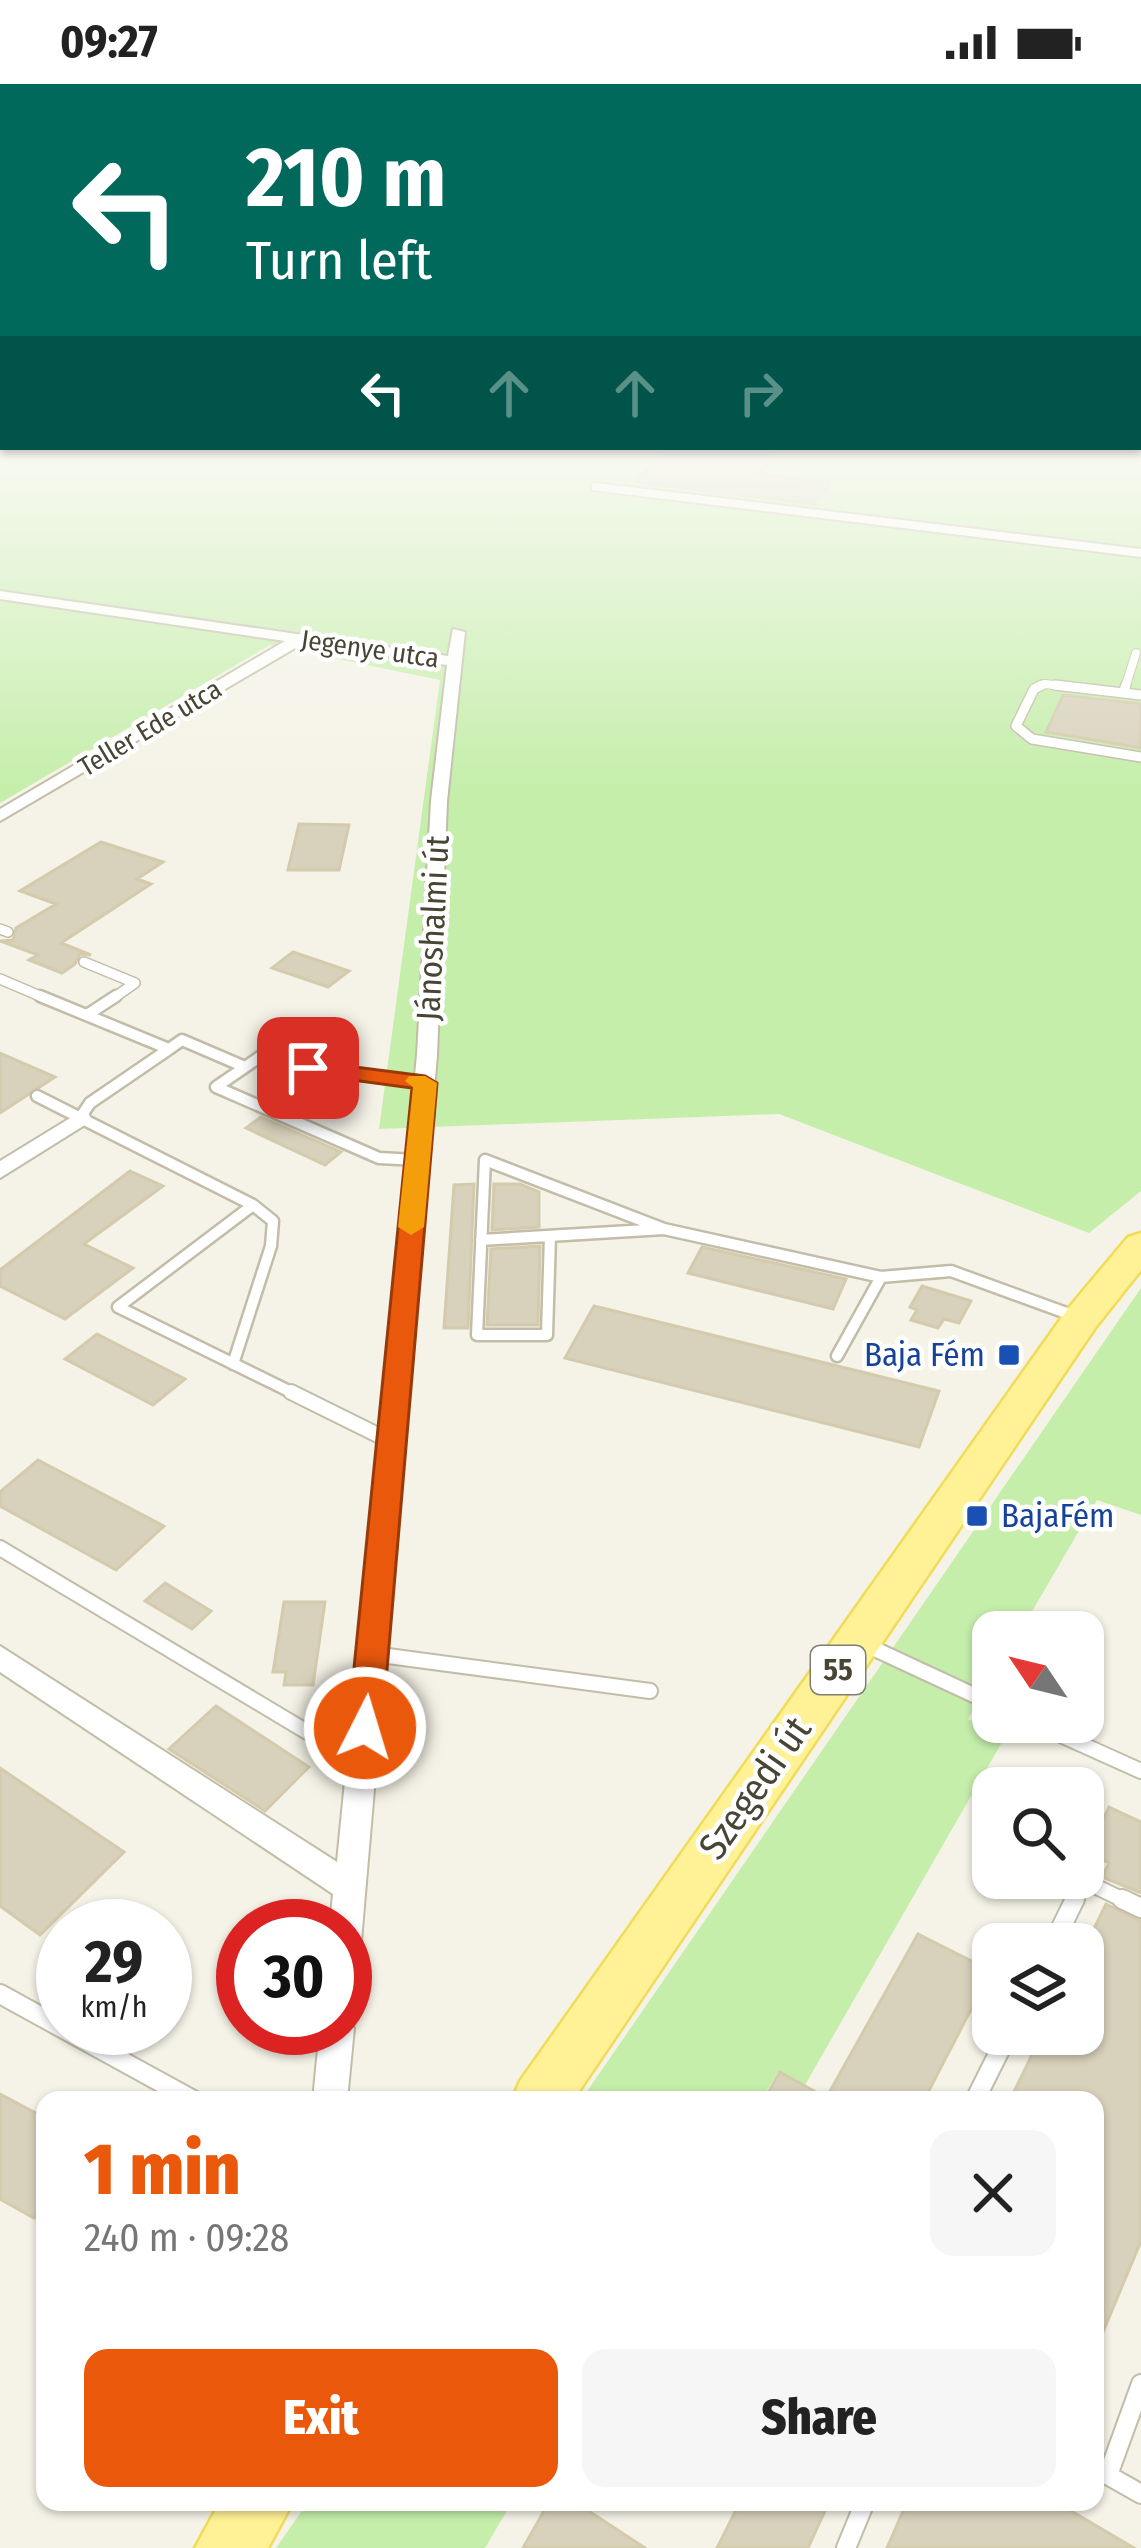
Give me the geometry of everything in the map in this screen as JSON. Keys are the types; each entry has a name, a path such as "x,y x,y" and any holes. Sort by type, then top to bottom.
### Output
{"main road":[{"name":"Szegedi út","path":"546,2091 1082,1318 1141,1245"},
{"path":"228,2548 254,2511"}],"street":[{"name":"Jegenye utca","path":"0,595 454,662"},
{"name":"Jánoshalmi út","path":"349,1899 425,1083 439,801 458,632"},
{"name":"Teller Ede utca","path":"0,816 300,639"},
{"path":"0,1171 80,1118"},
{"path":"0,1657 350,1888"},
{"path":"331,2091 334,2055"}],"lane":[{"path":"1123,693 1136,653"},
{"path":"1127,680 1141,682"},
{"path":"1141,695 1041,685 1016,729 1040,741 1141,757"},
{"path":"84,962 135,983 87,1015"},
{"path":"0,979 170,1049"},
{"path":"0,995 16,986"},
{"path":"80,1118 90,1103 182,1040 245,1067"},
{"path":"418,1160 379,1158 216,1087 267,1052 308,1068 425,1083"},
{"path":"37,1096 253,1205 273,1221 272,1246 233,1364"},
{"path":"550,1236 547,1335 477,1335 484,1160 664,1229 881,1277 951,1270 1082,1318"},
{"path":"253,1205 118,1307 392,1441"},
{"path":"481,1240 664,1229"},
{"path":"837,1356 881,1277"},
{"path":"0,1548 362,1765"},
{"path":"858,1642 972,1694"},
{"path":"372,1654 650,1691"},
{"path":"1079,1743 1141,1771"},
{"path":"1063,1923 1084,1881 1141,1909"},
{"path":"0,1994 177,2091"},
{"path":"980,2091 998,2055"},
{"path":"1104,2465 1141,2384"},
{"path":"1104,2474 1141,2494"},
{"path":"846,2548 862,2511"}],"green space":[{"path":"0,559 1141,559 1141,1191 1089,1233 779,1114 379,1129 440,680 270,645 0,803"},
{"path":"1141,1288 1141,1515 1097,1500 1032,1611 972,1611 972,1712 968,1719 972,1721 972,1743 1002,1743 988,1767 972,1767 972,1794 805,2085 779,2071 767,2091 587,2091"},
{"path":"302,2511 507,2511 485,2548 276,2548"}],"building":[{"path":"1063,695 1141,704 1141,748 1046,732"},
{"path":"299,824 349,825 339,870 288,870"},
{"path":"101,842 163,862 137,879 151,884 61,943 91,955 80,954 62,973 29,960 38,955 0,941 13,940 16,928 56,904 20,891"},
{"path":"293,952 349,971 328,987 272,968"},
{"path":"0,1053 55,1077 0,1113"},
{"path":"261,1117 341,1152 325,1165 246,1128"},
{"path":"130,1171 163,1186 84,1244 133,1268 65,1319 0,1286 0,1270"},
{"path":"474,1184 468,1328 444,1328 454,1185"},
{"path":"494,1184 520,1184 539,1192 539,1227 492,1230"},
{"path":"540,1246 538,1325 487,1325 491,1249"},
{"path":"702,1247 846,1279 833,1309 688,1273"},
{"path":"922,1286 971,1301 959,1323 944,1319 938,1328 911,1320 917,1310 910,1307"},
{"path":"594,1306 939,1391 919,1447 565,1358"},
{"path":"97,1334 185,1379 153,1405 65,1359"},
{"path":"38,1460 164,1526 116,1570 0,1506 0,1492"},
{"path":"165,1583 211,1611 192,1629 145,1601"},
{"path":"284,1602 325,1602 313,1685 284,1685 286,1672 273,1672"},
{"path":"216,1706 309,1767 265,1811 169,1749"},
{"path":"0,1768 124,1852 76,1899 36,1899 36,1932 0,1906"},
{"path":"1109,1807 1141,1822 1141,1893 1104,1878 1109,1863 1104,1860 1104,1818"},
{"path":"1106,1904 1141,1921 1141,2241 1104,2329 1104,2091 1014,2091 1032,2055 1104,2055 1104,1923 1097,1923"},
{"path":"918,1934 972,1961 972,2008 929,2091 830,2091"},
{"path":"780,2072 814,2091 769,2091"},
{"path":"0,2094 36,2113 36,2215 0,2199"},
{"path":"544,2511 589,2511 645,2548 523,2548"},
{"path":"736,2511 825,2511 808,2548 717,2548"},
{"path":"903,2511 1071,2511 1134,2548 887,2548"}],"slow traffic":[{"path":"411,1227 425,1083 417,1081"}],"place":[{"name":"Baja Fém","path":"1009,1355"},
{"name":"BajaFém","path":"977,1516"}],"route":[{"path":"308,1068 425,1083 365,1728"}]}
